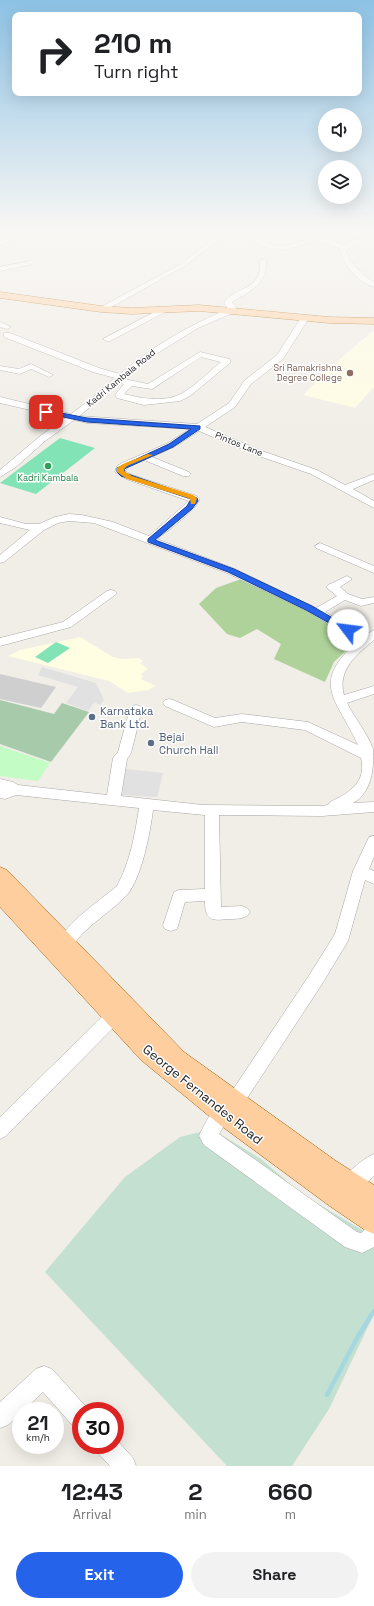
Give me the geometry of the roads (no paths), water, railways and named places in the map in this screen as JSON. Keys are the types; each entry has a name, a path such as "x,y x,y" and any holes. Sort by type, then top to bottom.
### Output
{"main road":[{"path":"47,300 138,311 232,308 305,318 374,322"},
{"path":"102,308 141,308 196,305 314,316 374,318"},
{"name":"George Fernandes Road","path":"0,875 176,1059 229,1108 340,1198 374,1221"},
{"name":"George Fernandes Road","path":"0,894 149,1054 229,1108 374,1200"}],"street":[{"path":"102,308 116,300"},
{"path":"230,300 228,303 232,308"},
{"name":"Kadri Kambala Road","path":"0,474 13,465 42,439 104,392 145,356 195,326 232,308"},
{"path":"107,339 165,310"},
{"path":"150,540 194,501 191,496 129,477 120,472 120,468 171,445 232,405 248,382 280,357 305,318"},
{"path":"5,328 129,384 152,386 200,354 226,360 227,363 225,371 187,394 177,398 156,402 144,402 120,396 119,395 129,384"},
{"path":"0,368 20,372 31,366 49,375"},
{"path":"104,392 114,395"},
{"name":"Pintos Lane","path":"0,400 87,420 198,427 259,453 314,472 374,505"},
{"path":"156,402 163,406 170,407 175,405 177,402"},
{"path":"145,457 186,474"},
{"path":"345,489 374,477"},
{"path":"0,560 42,527 60,519 80,517 100,522 231,571 370,637 348,658 338,673 336,681 342,700 373,751 373,765 363,788 352,797 322,811"},
{"path":"0,520 26,526 42,527"},
{"path":"320,546 374,570"},
{"path":"347,578 332,587 344,596 361,603 371,600"},
{"path":"0,642 33,632 67,625 111,593"},
{"path":"317,612 344,596"},
{"path":"342,700 374,690"},
{"path":"169,703 214,723 242,718 308,726 335,740 373,751"},
{"path":"113,801 120,758 124,753 136,709"},
{"path":"0,784 8,785 15,790"},
{"path":"0,793 5,794 15,790 212,810 322,811 374,807"},
{"path":"65,944 76,930 122,890 127,881 143,835 147,804"},
{"path":"212,810 212,895 214,914 242,912"},
{"path":"374,841 367,874 342,936 316,979 229,1108 208,1136 352,1240 362,1243 370,1239 374,1234"},
{"path":"171,925 179,896 212,895"},
{"path":"0,1130 114,1015"},
{"path":"350,1185 374,1163"},
{"path":"0,1417 44,1377 72,1408"},
{"path":"114,1454 125,1466"}],"waterway":[{"path":"327,1395 357,1338 374,1311"}],"place":[{"name":"Sri Ramakrishna Degree College","path":"350,373"},
{"name":"Kadri Kambala","path":"48,466"},
{"name":"Karnataka Bank Ltd.","path":"92,717"},
{"name":"Bejai Church Hall","path":"151,743"}]}
